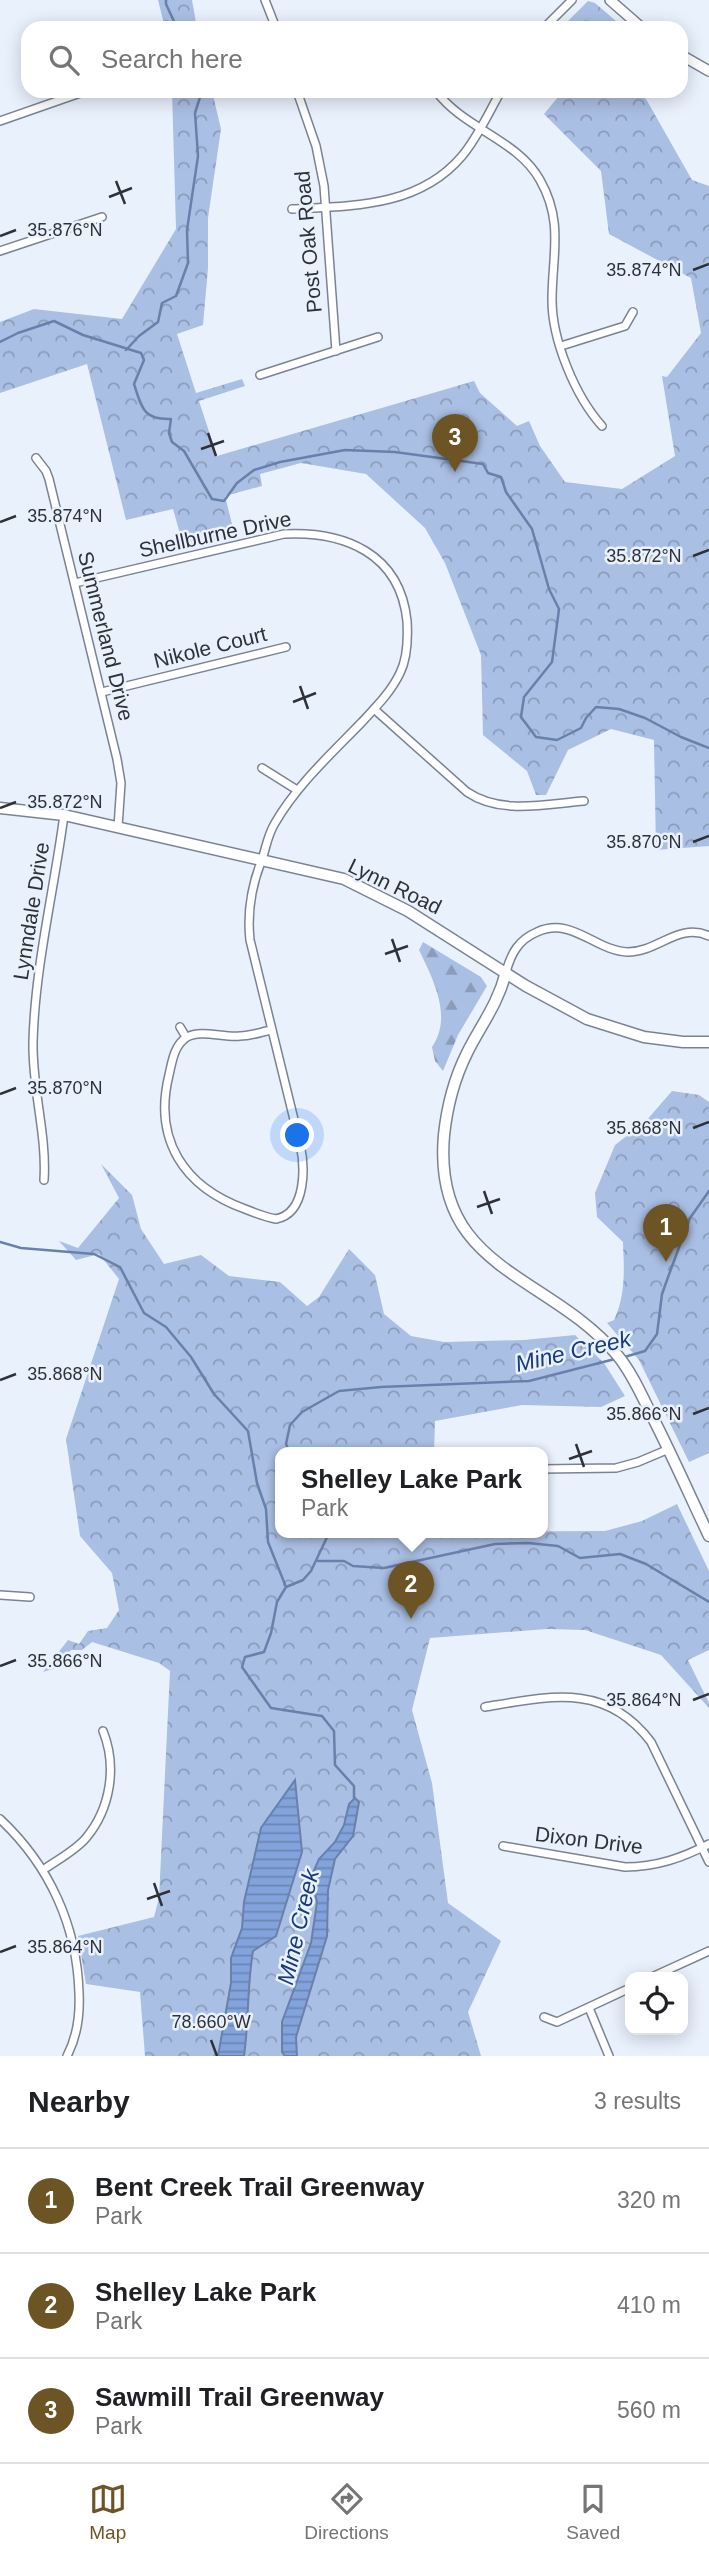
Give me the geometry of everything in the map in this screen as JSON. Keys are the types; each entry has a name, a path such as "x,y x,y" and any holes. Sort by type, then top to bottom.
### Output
{"main road":[{"name":"Lynn Road","path":"0,808 64,815 345,879 408,911 566,1009 616,1030 644,1037 709,1042"},
{"path":"506,972 500,996 460,1068 449,1101 443,1145 446,1184 451,1204 464,1230 483,1251 580,1320 614,1351 631,1374 709,1536"}],"street":[{"path":"265,0 273,21"},
{"path":"551,21 572,0"},
{"path":"610,0 634,21"},
{"path":"688,59 709,71"},
{"path":"0,121 66,98"},
{"name":"Post Oak Road","path":"299,98 316,146 327,208 336,351"},
{"path":"441,98 510,148 529,164 540,180 556,222 557,246 552,299 554,322 587,409 602,426"},
{"path":"292,209 369,205 407,195 441,175 455,163 497,98"},
{"path":"0,251 102,217"},
{"path":"561,346 625,326 633,312"},
{"path":"260,375 378,337"},
{"name":"Summerland Drive","path":"36,458 49,480 102,692 121,783 118,827"},
{"name":"Shellburne Drive","path":"75,583 284,534 309,533 330,535 355,544 376,557 392,576 400,593 406,613 408,635 401,672 386,696 297,790 267,836 251,894 248,924 297,1131 304,1172 298,1200 283,1218"},
{"name":"Nikole Court","path":"102,692 286,647"},
{"path":"374,709 467,792 482,802 493,806 517,806 584,800"},
{"path":"262,768 297,790"},
{"name":"Lynndale Drive","path":"44,1180 45,1160 33,1074 34,1003 64,815"},
{"path":"506,972 511,955 518,944 535,932 554,927 577,932 613,949 628,952 644,949 686,931 709,936"},
{"path":"180,1027 186,1037"},
{"path":"271,1030 238,1037 195,1034 186,1037 173,1056 165,1094 165,1122 174,1152 187,1172 207,1191 222,1200 262,1215 283,1218 287,1226"},
{"path":"548,1469 616,1468 668,1449"},
{"path":"0,1595 30,1597"},
{"path":"485,1707 584,1697 621,1711 640,1727 652,1742 706,1846 709,1862"},
{"path":"43,1870 85,1839 103,1810 111,1757 103,1731"},
{"path":"0,1819 27,1847 61,1904 78,1966 78,2017 75,2037 67,2056"},
{"name":"Dixon Drive","path":"503,1846 625,1867 639,1867 670,1861 706,1846"},
{"path":"663,1972 709,1951"},
{"path":"544,2017 557,2022 625,1990"},
{"path":"589,2008 609,2056"}],"green space":[{"path":"158,0 192,0 196,21 163,21"},
{"path":"588,1 595,3 616,21 568,21"},
{"path":"172,98 214,98 221,129 208,218 208,268 203,325 177,334 196,393 242,379 245,386 199,401 217,456 474,381 480,393 517,426 529,421 540,446 565,482 622,489 675,456 662,376 667,377 701,333 691,278 609,234 601,171 544,114 557,98 646,99 692,180 709,186 709,846 656,850 654,740 611,729 568,750 546,795 536,795 527,771 483,735 481,655 445,563 425,528 366,474 301,463 260,474 262,486 225,496 235,536 184,548 173,509 126,520 87,364 0,393 0,322 34,309 122,319 176,229"},
{"path":"423,942 481,977 487,986 458,1035 443,1071 435,1061 432,1047 441,1023 439,998 419,950"},
{"path":"672,1091 699,1095 709,1102 709,1453 689,1462 639,1360 607,1323 614,1320 621,1301 623,1242 597,1217 595,1193 615,1145 646,1121"},
{"path":"101,1164 132,1195 141,1229 164,1264 201,1255 229,1276 280,1282 307,1306 319,1297 349,1249 375,1275 384,1314 411,1336 444,1342 524,1340 575,1335 604,1363 625,1396 601,1407 522,1405 435,1421 434,1447 275,1447 275,1538 548,1538 548,1531 605,1531 642,1521 677,1504 709,1571 709,1650 688,1660 709,1708 661,1655 585,1630 547,1629 430,1638 412,1710 432,1783 448,1903 501,1941 468,2012 481,2056 145,2056 140,1992 86,1984 78,1936 154,1917 159,1898 170,1671 159,1663 92,1642 82,1650 71,1650 56,1668 43,1672 68,1640 79,1644 88,1631 107,1628 119,1610 112,1573 80,1536 66,1439 119,1279 99,1254 76,1260 59,1241 78,1248 119,1198"}],"shaded area":[{"path":"295,1780 302,1852 276,1936 253,1951 244,2056 218,2056 231,1983 231,1958 242,1928 244,1902 261,1828"},
{"path":"355,1798 359,1802 353,1836 335,1859 328,1890 327,1936 296,2037 297,2056 285,2056 282,2052 282,2022 311,1943 317,1902 311,1877 319,1859 335,1842 344,1825 349,1804"}],"waterway":[{"path":"166,0 174,21"},
{"path":"126,350 158,322 162,303 176,296 188,263 187,230 198,156 195,113 200,98"},
{"name":"Mine Creek","path":"0,342 54,321 83,335 141,353 144,360 134,384 142,406 149,415 171,419 169,433 172,442 184,451 212,499 224,501 237,483 254,470 280,462 345,450 395,452 483,464 488,473 501,477 506,492 532,529 549,589 559,609 552,662 524,697 521,717 536,737 557,740 581,728 596,707 619,709 645,718 709,748"},
{"name":"Mine Creek","path":"621,1358 645,1351 657,1334 662,1294 671,1269 690,1218 709,1191"},
{"path":"0,1242 21,1248 94,1254 120,1267 144,1313 166,1327 191,1357 214,1394 248,1431 257,1483 266,1509 268,1542 286,1587"},
{"name":"Mine Creek","path":"287,1447 290,1425 302,1412 339,1391 529,1381 615,1359"},
{"name":"Mine Creek","path":"327,1538 311,1571 303,1580 286,1587 277,1602 264,1652 245,1657 242,1667 271,1708 322,1716 334,1731 335,1765 354,1786 354,1798"},
{"path":"318,1561 344,1561 353,1566 384,1568 495,1544 558,1546 580,1558 620,1554 646,1564 709,1602"}],"place":[{"name":"Sawmill Trail Greenway","path":"455,472"},
{"name":"Bent Creek Trail Greenway","path":"666,1262"},
{"name":"Shelley Lake Park","path":"411,1619"}]}
